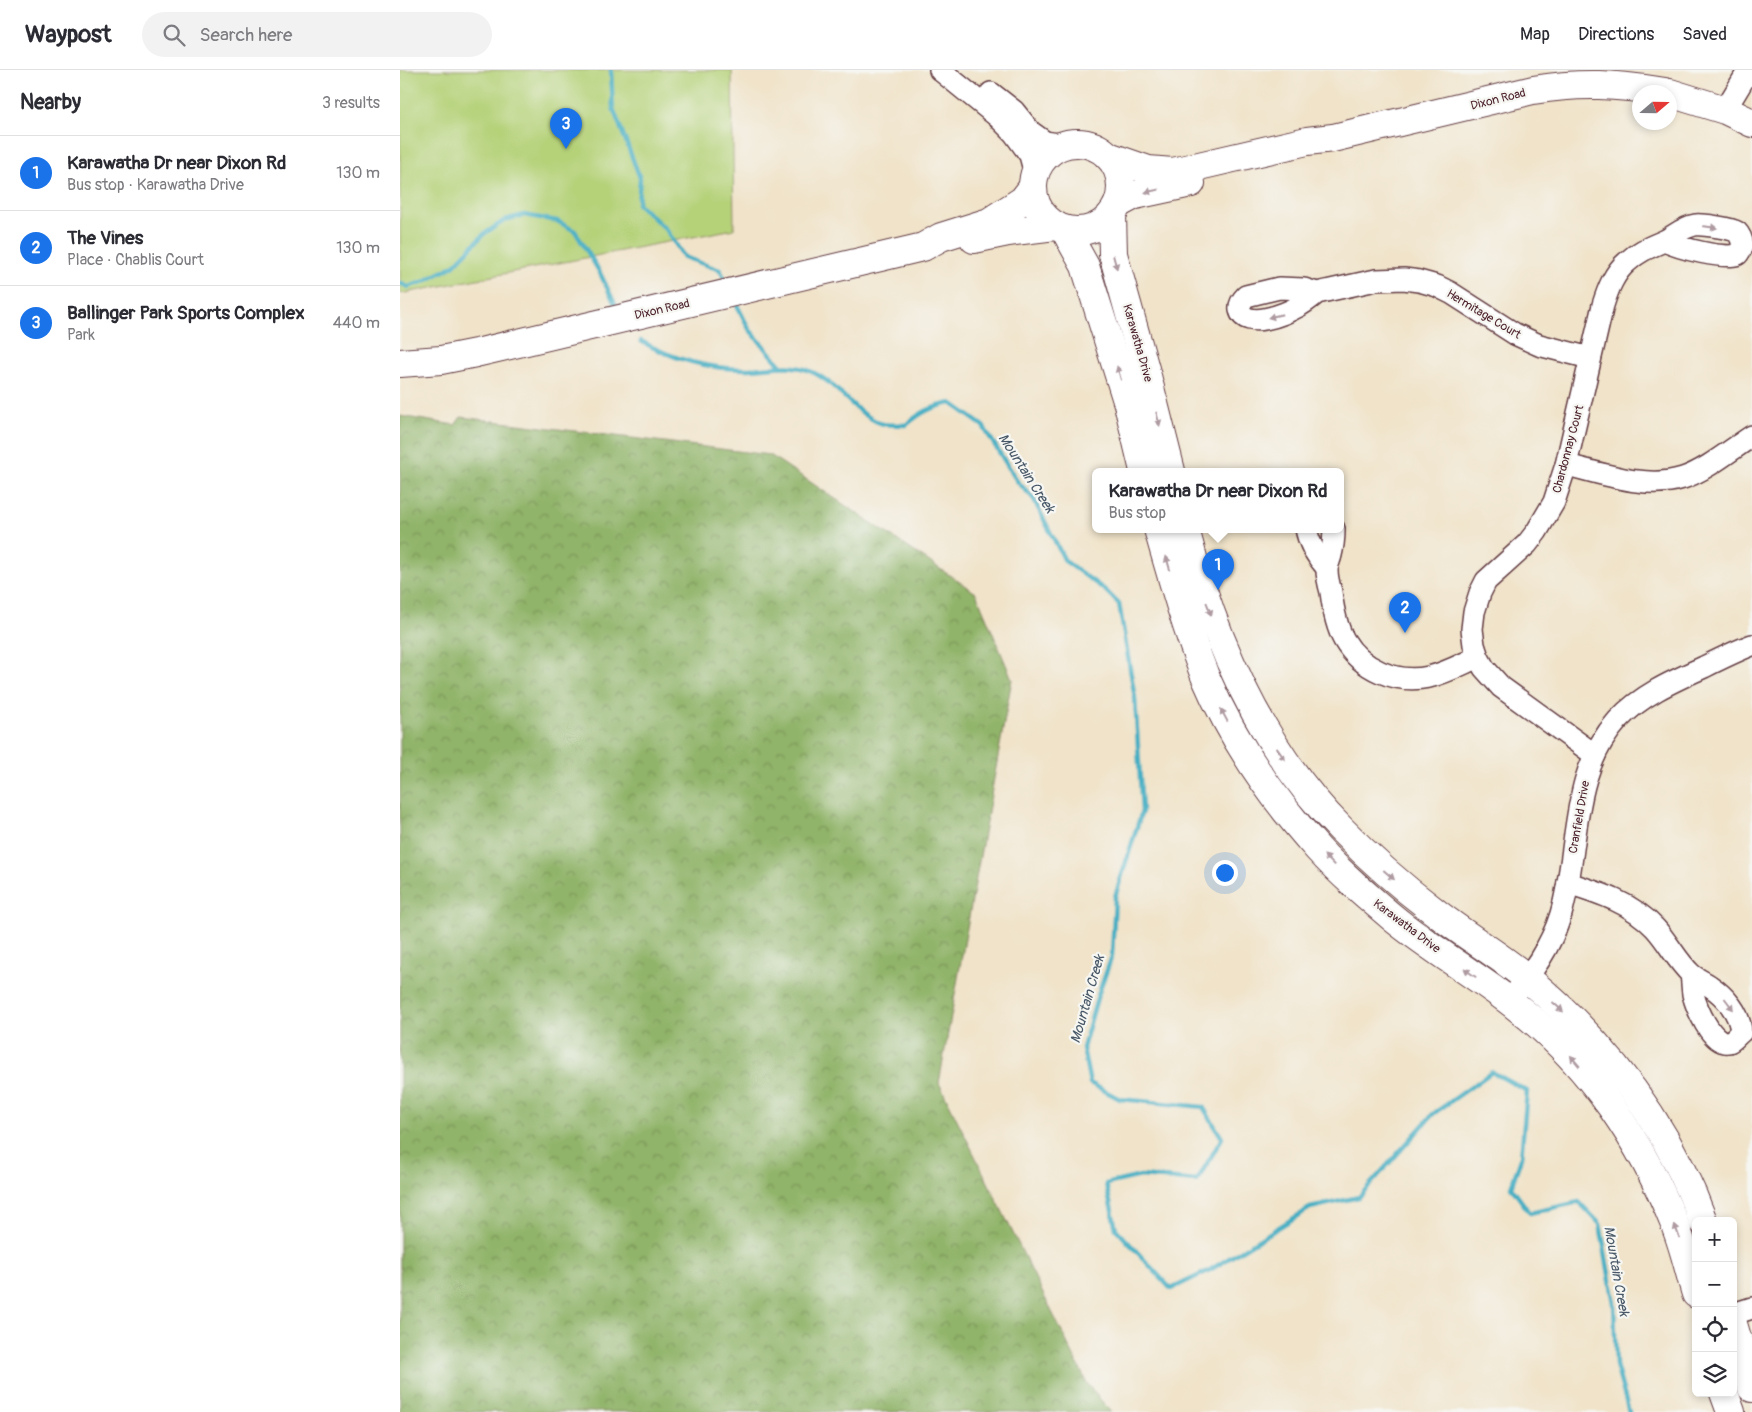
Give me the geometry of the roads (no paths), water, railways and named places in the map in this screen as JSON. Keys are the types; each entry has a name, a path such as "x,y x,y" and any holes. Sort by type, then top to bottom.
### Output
{"main road":[{"name":"Dixon Road","path":"1108,156 1148,170 1173,172 1307,141 1333,138 1533,90 1563,85 1595,84 1632,86"},
{"path":"1677,95 1744,117"},
{"name":"Dixon Road","path":"1115,209 1135,195 1212,179 1291,155 1333,138"},
{"path":"1083,144 1097,148 1108,156 1116,168 1120,181 1120,193 1115,209 1101,224 1087,230 1072,231 1060,228 1044,217 1033,195 1034,181 1037,168 1045,157 1056,148 1065,145 1083,144"},
{"name":"Dixon Road","path":"923,247 941,237 989,222 1023,200 1034,181"},
{"name":"Karawatha Drive","path":"1115,209 1112,254 1147,376 1170,468"},
{"path":"1060,228 1085,266 1123,386 1143,468"},
{"name":"Dixon Road","path":"400,363 441,360 476,353 923,247 940,247 1008,232 1060,228"},
{"name":"Karawatha Drive","path":"1159,533 1194,646 1206,676 1237,738 1257,772 1284,808 1342,873 1394,919 1510,1001 1571,1056 1605,1099 1637,1147 1676,1226 1692,1280"},
{"path":"1186,533 1207,603 1227,653 1249,700 1276,747 1305,789 1338,827 1392,878 1434,912 1528,979 1600,1047 1652,1116 1682,1169 1701,1217"},
{"path":"1737,1337 1752,1388"},
{"path":"1725,1397 1731,1412"}],"street":[{"path":"940,70 998,117 1014,133 1030,155 1034,181"},
{"path":"952,70 989,91 1014,111 1032,132 1045,142 1065,145"},
{"path":"1744,117 1749,70"},
{"name":"Chardonnay Court","path":"1595,755 1501,687 1484,668 1478,657 1472,629 1480,593 1486,581 1516,555 1537,531 1554,502 1566,465 1602,305 1608,288 1625,263 1645,248 1665,241"},
{"name":"Hermitage Court","path":"1317,293 1376,280 1404,279 1419,281 1437,286 1451,293 1515,334 1539,345 1590,358"},
{"path":"1566,465 1641,482 1670,481 1696,472 1752,436"},
{"path":"1307,533 1313,548 1326,568 1338,627 1344,640 1364,663 1377,671 1398,678 1412,679 1429,677 1478,657"},
{"path":"1326,568 1331,556 1334,533"},
{"name":"Cranfield Drive","path":"1510,1001 1528,979 1550,943 1561,914 1568,883 1581,792 1603,739 1618,720 1646,696 1666,685 1750,650"},
{"path":"1568,883 1612,897 1635,911 1655,928 1691,974"},
{"path":"1737,1313 1752,1308"}],"waterway":[{"path":"611,70 613,108 640,178 638,204 666,229 684,257 720,270 728,285"},
{"name":"Mountain Creek","path":"400,283 408,287 425,281 453,266 484,234 505,220 524,215 557,221 575,231 599,271 615,304"},
{"path":"735,301 749,329 781,366"},
{"name":"Mountain Creek","path":"641,341 679,358 705,365 732,369 786,366 802,368 820,376 861,412 883,424 906,425 927,411 951,403 983,426 1017,481 1033,498 1065,561 1105,590 1119,604 1135,698 1142,811 1115,897 1112,956 1097,998 1083,1048 1090,1083 1120,1099 1203,1107 1222,1138 1197,1181 1141,1176 1106,1184 1116,1229 1171,1289 1210,1270 1310,1208 1359,1197 1433,1114 1492,1072 1527,1091 1521,1158 1511,1187 1530,1213 1579,1202 1600,1224 1614,1303 1616,1365 1629,1412"}],"place":[{"name":"Ballinger Park Sports Complex","path":"566,149"},
{"name":"Karawatha Dr near Dixon Rd","path":"1218,590"},
{"name":"The Vines","path":"1405,633"}]}
